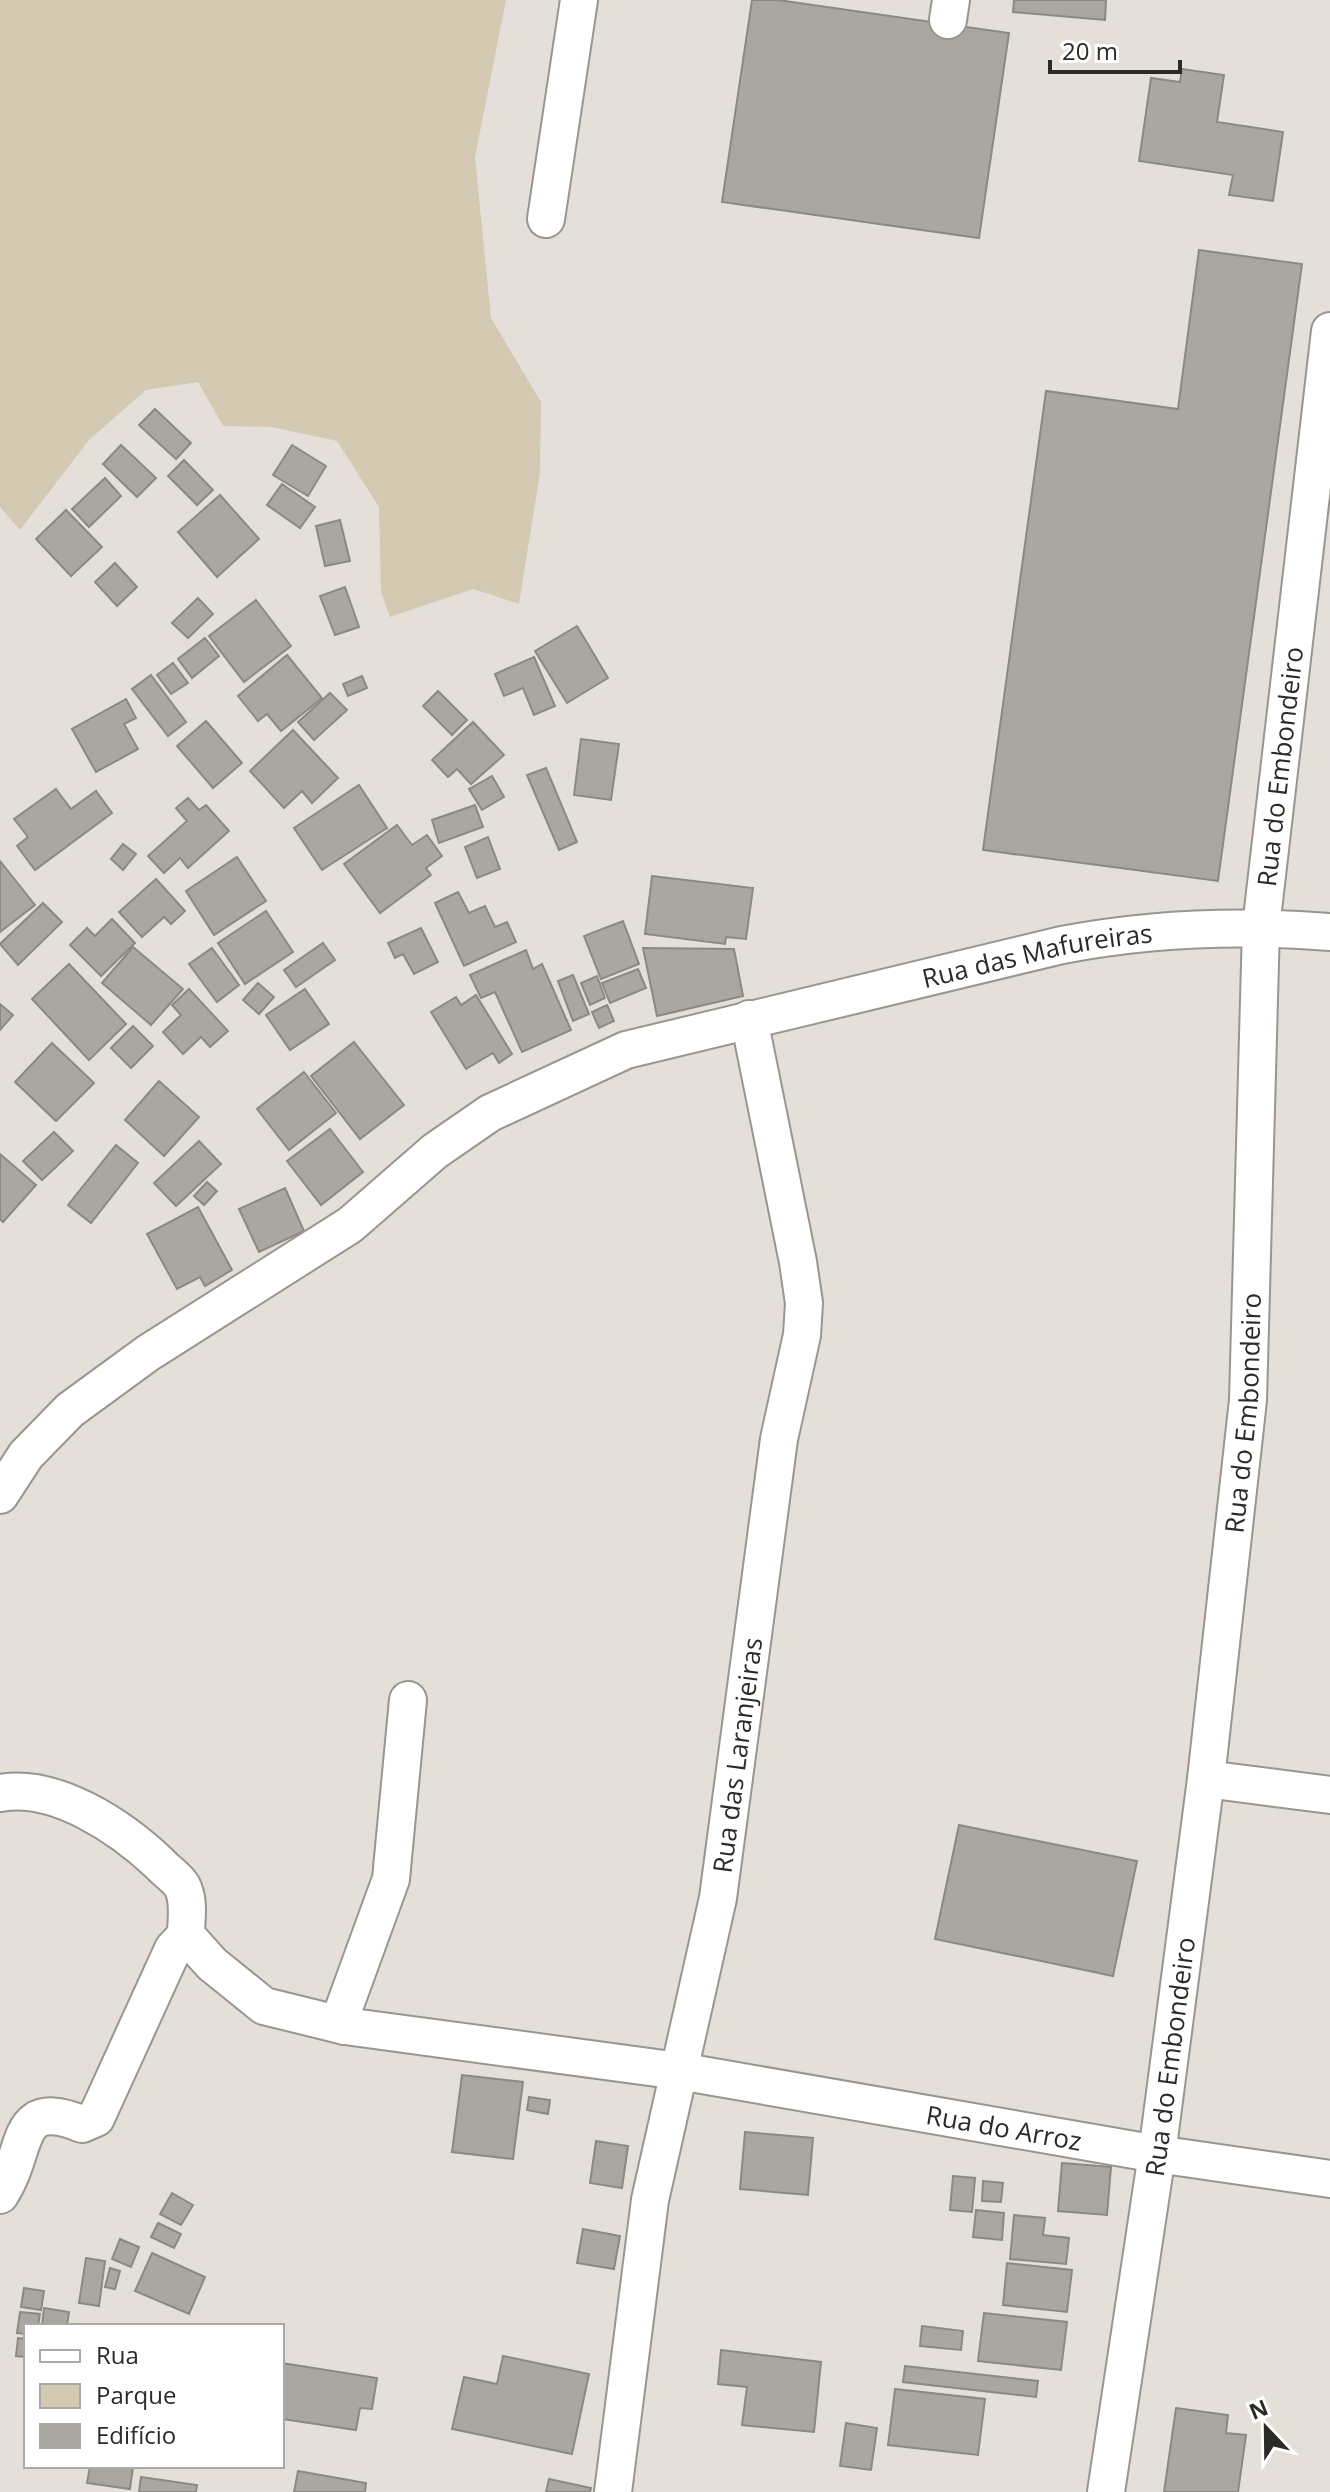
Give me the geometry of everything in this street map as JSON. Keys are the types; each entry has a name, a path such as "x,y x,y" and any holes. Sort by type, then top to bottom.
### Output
{"street":[{"path":"546,219 579,0"},
{"name":"Rua do Embondeiro","path":"1106,2492 1157,2154 1206,1779 1248,1400 1261,927 1330,331"},
{"name":"Rua das Mafureiras","path":"0,1495 26,1455 70,1410 148,1353 350,1225 435,1151 490,1113 626,1050 1103,937 1261,927 1330,932"},
{"name":"Rua das Laranjeiras","path":"613,2492 650,2200 718,1898 779,1439 802,1335 804,1303 749,1019"},
{"path":"345,2026 344,2008 391,1879 408,1700"},
{"path":"1206,1779 1330,1795"},
{"path":"0,1793 16,1790 77,1806 133,1839 181,1885 187,1901 186,1935 173,1949 96,2118 82,2124 58,2114 34,2119 28,2125 22,2151 0,2195"},
{"name":"Rua do Arroz","path":"186,1935 212,1964 264,2006 345,2026 679,2071 1157,2154 1330,2179"}],"green space":[{"path":"0,0 506,0 475,157 491,318 541,402 540,473 519,604 473,589 390,617 381,592 379,507 337,441 272,427 223,426 198,382 146,390 89,440 20,530 0,507"}],"building":[{"path":"752,0 778,0 1009,33 979,238 722,202"},
{"path":"1014,0 1106,0 1105,20 1013,12"},
{"path":"1182,69 1224,75 1217,122 1283,132 1273,201 1229,195 1233,175 1139,161 1151,78 1180,82"},
{"path":"1199,250 1302,264 1218,881 983,850 1046,391 1178,409"},
{"path":"155,409 191,443 176,459 139,425"},
{"path":"121,445 156,478 137,497 103,464"},
{"path":"292,445 326,466 308,496 273,475"},
{"path":"184,460 213,490 197,505 168,476"},
{"path":"105,478 121,496 89,527 72,509"},
{"path":"282,484 315,507 300,528 267,505"},
{"path":"220,495 259,539 217,577 178,532"},
{"path":"66,510 102,547 71,576 36,539"},
{"path":"340,520 350,561 325,566 316,526"},
{"path":"115,563 137,587 117,606 95,582"},
{"path":"345,587 359,627 335,635 320,596"},
{"path":"198,598 213,614 188,638 172,623"},
{"path":"256,600 291,646 244,682 209,636"},
{"path":"577,626 608,678 567,703 535,651"},
{"path":"205,638 219,656 192,678 178,659"},
{"path":"287,655 322,698 281,731 267,714 258,721 238,696"},
{"path":"534,657 555,706 534,715 523,688 504,696 495,674"},
{"path":"173,663 188,683 171,694 157,675"},
{"path":"151,675 186,722 168,736 132,689"},
{"path":"362,676 367,688 348,696 343,684"},
{"path":"438,691 467,720 452,735 423,706"},
{"path":"330,693 347,710 314,740 298,722"},
{"path":"126,699 136,718 124,724 138,749 96,772 72,729"},
{"path":"206,721 242,763 213,788 177,746"},
{"path":"473,722 504,755 471,784 457,769 448,777 432,760"},
{"path":"293,730 338,778 312,803 302,791 284,808 250,771"},
{"path":"581,739 619,744 611,800 574,795"},
{"path":"546,768 577,842 559,850 527,775"},
{"path":"492,776 504,797 482,810 469,789"},
{"path":"359,785 387,828 322,870 294,828"},
{"path":"56,789 71,809 96,791 112,813 35,870 17,846 28,837 14,819"},
{"path":"188,798 199,810 206,805 229,831 188,868 180,858 164,873 148,856 187,821 176,808"},
{"path":"475,805 483,827 439,843 432,820"},
{"path":"397,825 412,845 427,835 442,856 426,868 431,875 380,913 344,864"},
{"path":"488,837 500,869 477,878 465,847"},
{"path":"123,844 136,854 123,870 111,859"},
{"path":"237,857 266,901 214,935 186,891"},
{"path":"0,861 35,905 0,932"},
{"path":"652,876 753,888 746,939 726,937 725,944 645,934"},
{"path":"156,879 185,911 171,924 164,917 142,937 119,912"},
{"path":"458,892 469,913 485,906 495,927 507,922 516,942 464,966 435,903"},
{"path":"43,903 62,922 18,965 0,944"},
{"path":"266,911 293,952 245,984 218,943"},
{"path":"112,919 135,943 101,976 70,945 87,928 95,936"},
{"path":"623,921 639,964 601,979 584,936"},
{"path":"421,928 438,962 414,974 403,954 395,958 388,943"},
{"path":"323,943 335,960 296,987 284,970"},
{"path":"133,947 183,989 151,1025 102,983"},
{"path":"212,948 239,985 217,1002 189,964"},
{"path":"643,948 734,949 743,996 657,1016"},
{"path":"526,950 533,969 542,964 571,1030 522,1052 495,992 481,998 470,975"},
{"path":"69,964 126,1024 89,1060 32,999"},
{"path":"638,969 646,988 610,1003 602,983"},
{"path":"573,975 589,1014 573,1021 558,981"},
{"path":"597,976 605,998 590,1005 581,983"},
{"path":"258,983 274,997 259,1014 243,1000"},
{"path":"189,989 228,1031 210,1047 201,1037 183,1054 163,1032 181,1015 172,1005"},
{"path":"305,989 329,1024 290,1050 266,1015"},
{"path":"476,995 512,1054 499,1063 493,1053 466,1069 431,1012 456,997 461,1005"},
{"path":"0,1004 13,1015 0,1030"},
{"path":"607,1005 614,1021 599,1028 592,1012"},
{"path":"133,1026 153,1046 131,1068 111,1048"},
{"path":"354,1042 404,1105 360,1139 311,1076"},
{"path":"52,1043 94,1083 56,1121 15,1082"},
{"path":"304,1072 336,1113 289,1150 257,1109"},
{"path":"159,1081 199,1117 164,1156 125,1120"},
{"path":"330,1129 363,1172 321,1205 287,1161"},
{"path":"54,1132 73,1151 42,1180 23,1161"},
{"path":"199,1141 221,1164 176,1206 154,1183"},
{"path":"116,1145 138,1163 91,1223 68,1205"},
{"path":"0,1154 36,1185 3,1222 0,1219"},
{"path":"207,1182 217,1191 204,1205 194,1196"},
{"path":"285,1188 304,1231 259,1252 239,1209"},
{"path":"198,1207 232,1270 205,1286 200,1277 177,1289 147,1234"},
{"path":"959,1825 1137,1861 1113,1976 935,1939"},
{"path":"462,2075 523,2082 513,2159 452,2152"},
{"path":"529,2097 550,2100 548,2114 527,2110"},
{"path":"745,2132 813,2138 808,2195 740,2189"},
{"path":"596,2141 628,2146 622,2188 590,2183"},
{"path":"1062,2163 1111,2167 1107,2215 1058,2211"},
{"path":"953,2176 975,2178 972,2212 950,2210"},
{"path":"983,2181 1003,2183 1001,2202 982,2201"},
{"path":"172,2193 193,2205 181,2225 160,2214"},
{"path":"976,2210 1004,2213 1002,2240 973,2237"},
{"path":"1014,2215 1045,2218 1043,2235 1069,2238 1066,2264 1010,2259"},
{"path":"158,2223 181,2234 174,2248 151,2237"},
{"path":"583,2229 620,2236 614,2269 577,2263"},
{"path":"120,2239 139,2247 131,2267 112,2259"},
{"path":"152,2253 205,2277 189,2314 135,2291"},
{"path":"86,2258 105,2261 99,2306 79,2303"},
{"path":"1007,2263 1072,2270 1067,2312 1003,2305"},
{"path":"110,2268 120,2271 115,2289 105,2287"},
{"path":"24,2288 44,2291 41,2310 21,2307"},
{"path":"44,2308 69,2312 67,2324 42,2324"},
{"path":"20,2312 40,2314 38,2324 24,2324 24,2334 17,2333"},
{"path":"984,2313 1067,2322 1061,2370 978,2361"},
{"path":"922,2326 963,2331 961,2350 920,2346"},
{"path":"18,2338 24,2339 24,2357 16,2356"},
{"path":"721,2350 821,2362 814,2432 742,2425 747,2387 718,2384"},
{"path":"503,2356 589,2374 572,2454 452,2429 464,2377 497,2384"},
{"path":"284,2363 377,2378 372,2409 360,2408 356,2430 284,2419"},
{"path":"905,2366 1038,2381 1036,2397 903,2382"},
{"path":"895,2389 985,2399 978,2455 888,2445"},
{"path":"1176,2408 1228,2415 1226,2433 1246,2435 1238,2492 1164,2492"},
{"path":"846,2423 877,2428 871,2470 840,2466"},
{"path":"90,2468 133,2468 130,2489 87,2483"},
{"path":"298,2471 366,2483 365,2492 294,2492"},
{"path":"141,2477 197,2485 196,2492 139,2492"},
{"path":"549,2479 591,2488 590,2492 546,2492"}]}
